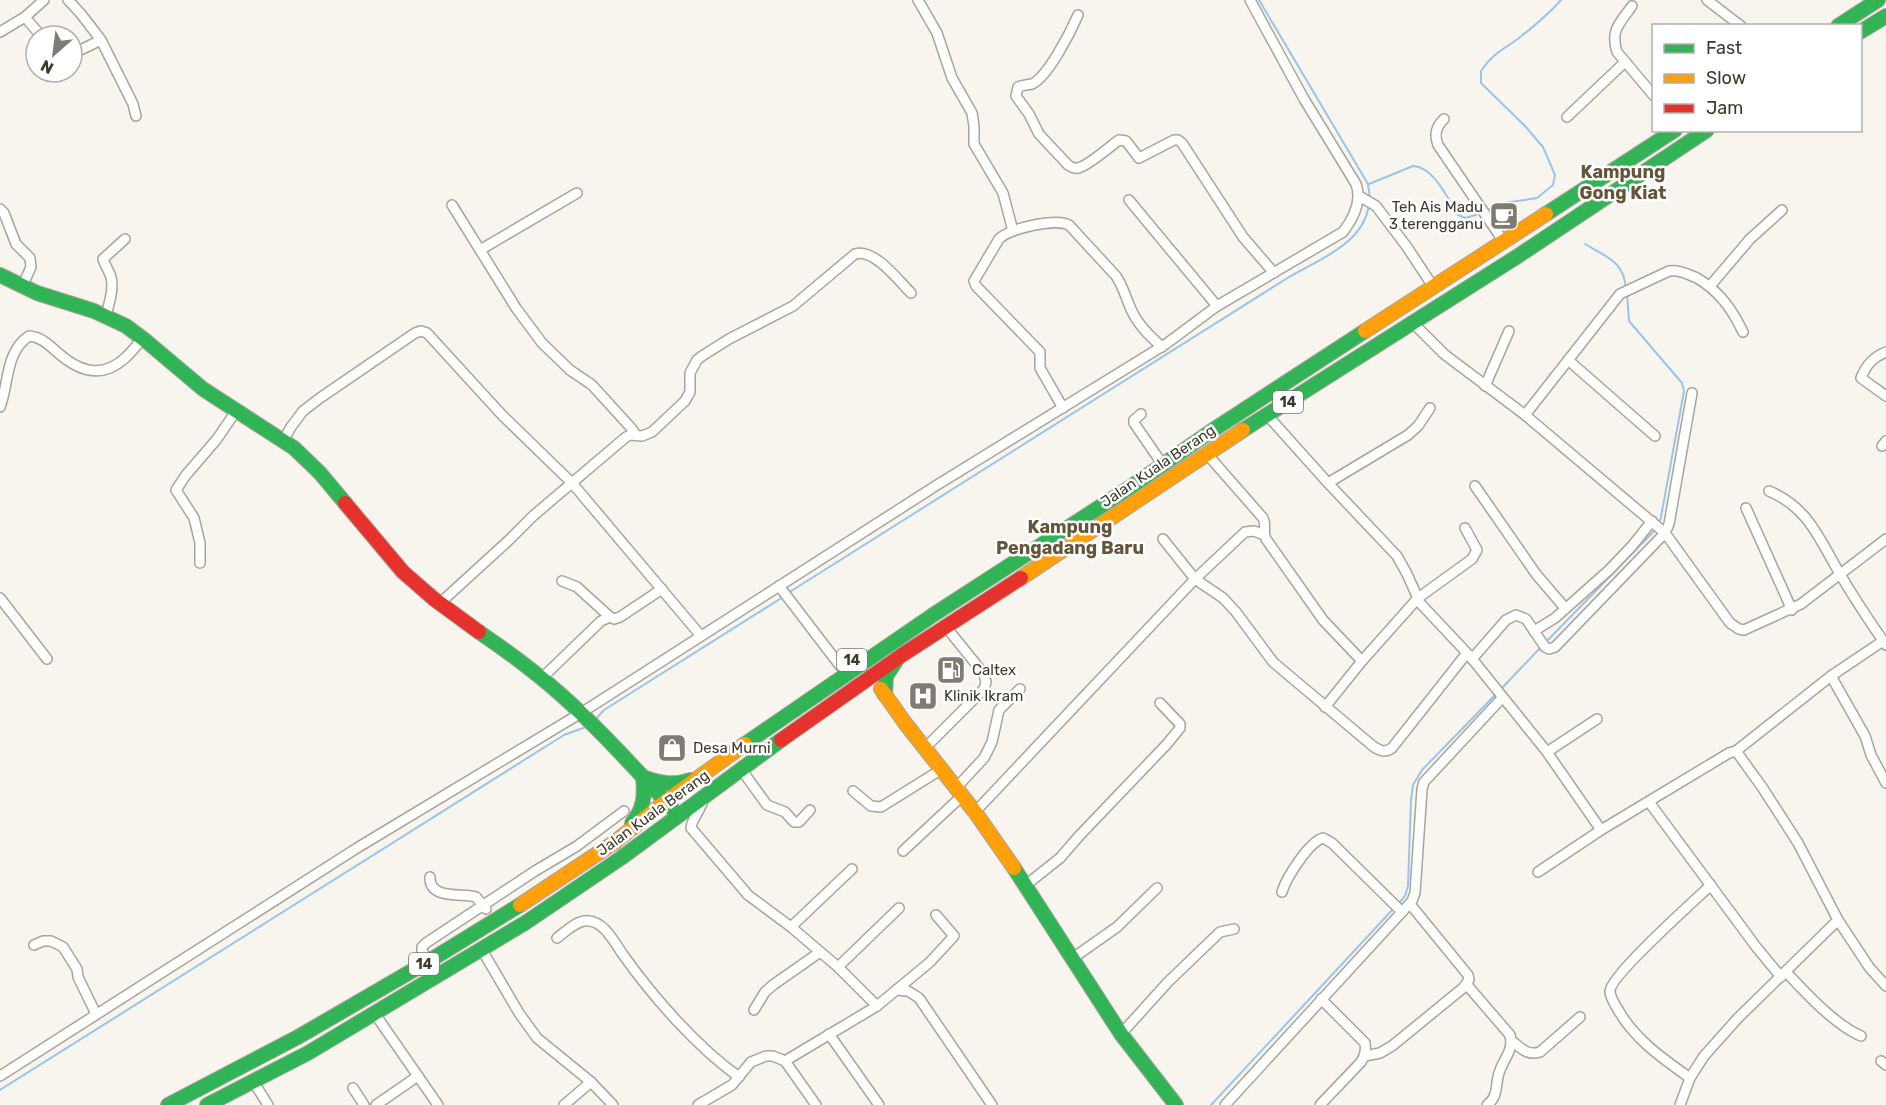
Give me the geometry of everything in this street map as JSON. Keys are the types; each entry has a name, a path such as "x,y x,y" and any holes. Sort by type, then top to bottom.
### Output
{"main road":[{"path":"1841,24 1878,0"},
{"path":"1862,31 1886,16"},
{"name":"Jalan Kuala Berang","path":"168,1105 298,1037 494,922 615,842 666,801 780,719 797,700 933,615 1672,132"},
{"name":"Jalan Kuala Berang","path":"207,1105 375,1014 482,950 621,858 709,792 902,655 1267,415 1518,256 1704,132"},
{"path":"0,275 22,287 106,316 143,338 203,388 303,456 418,586 439,604 542,678 596,728 678,815"},
{"name":"Jalan Kuala Berang","path":"851,667 894,632 933,615"},
{"path":"883,697 886,675 902,655"},
{"path":"851,667 867,679 883,697 975,812 1026,885 1121,1034 1176,1105"},
{"path":"844,696 854,691 862,691 883,697"},
{"path":"643,777 659,783 680,784 718,765"},
{"path":"615,842 636,820 644,805 643,777"},
{"path":"587,861 597,861 611,851 621,858"}],"street":[{"path":"0,32 25,17 44,0"},
{"path":"68,0 101,40 133,104 136,116"},
{"path":"918,0 937,33 952,78 972,113 974,144 1003,193 1013,231"},
{"path":"1250,0 1304,99 1356,184 1361,197 1376,206 1434,288"},
{"path":"1707,0 1738,24"},
{"path":"1632,6 1617,27 1614,36 1617,52 1652,95"},
{"path":"1078,15 1064,45 1040,77 1032,84 1018,87 1016,92 1016,96 1029,114 1039,134 1073,168 1085,164 1119,140 1126,141 1136,156 1140,158 1178,140 1242,237 1274,273"},
{"path":"25,17 31,24"},
{"path":"84,48 101,40"},
{"path":"1567,117 1625,62"},
{"path":"1444,119 1436,131 1438,145 1504,242"},
{"path":"480,250 577,193"},
{"path":"0,1076 357,848 582,714 701,636 781,588 937,485 1162,347 1217,306 1343,232 1361,197"},
{"path":"1129,200 1217,306"},
{"path":"452,205 516,308 548,351 570,370 592,384 636,435"},
{"path":"0,208 7,219 16,244 30,258 31,267 22,287"},
{"path":"1710,286 1750,239 1782,210"},
{"path":"1063,408 1040,368 1040,352 976,286 974,281 1004,234 1054,222 1069,225 1116,276 1141,327 1162,347"},
{"path":"106,316 112,289 110,275 103,259 125,239"},
{"path":"439,604 508,542 532,516 626,437 642,436 652,432 686,401 690,392 690,373 702,356 729,339 793,306 855,254 865,253 876,258 911,293"},
{"path":"1525,415 1620,294 1669,271 1677,270 1710,286 1733,311 1743,332"},
{"path":"1413,322 1444,354 1525,415 1659,527 1734,627 1744,630 1792,610 1886,539"},
{"path":"1485,386 1509,331"},
{"path":"283,441 303,411 320,398 416,333 426,333 502,415 572,483 701,636"},
{"path":"0,407 11,359 28,336 41,339 70,363 85,371 114,366 124,360 143,338"},
{"path":"1886,352 1868,364 1861,378 1886,396"},
{"path":"1568,360 1656,436"},
{"path":"1537,635 1632,546 1659,527 1669,524 1692,393"},
{"path":"1328,483 1395,445 1418,426 1430,408"},
{"path":"200,563 200,543 194,518 177,490 236,411"},
{"path":"1141,414 1134,420 1134,423 1163,465"},
{"path":"1267,415 1397,556 1420,603 1470,656 1547,752 1601,830"},
{"path":"1207,454 1263,518 1264,535"},
{"path":"1475,486 1536,574 1565,608"},
{"path":"1538,872 1601,830 1729,753 1736,751 1831,676 1885,643 1803,513 1787,500 1769,491"},
{"path":"1746,508 1792,610"},
{"path":"1163,539 1195,579 1223,598 1236,612 1273,662 1374,747 1387,751 1470,656 1512,616 1523,616 1545,647 1549,649 1561,642 1600,600 1659,527"},
{"path":"1325,707 1418,598 1472,559 1476,546 1465,528"},
{"path":"975,812 1195,579 1245,532 1254,531 1264,535 1323,620 1362,661"},
{"path":"562,581 577,586 614,619 662,589"},
{"path":"781,588 851,667"},
{"path":"0,598 46,659"},
{"path":"542,678 601,621 610,617"},
{"path":"925,748 984,688 986,682 984,675 946,627"},
{"path":"1831,676 1865,736 1871,755 1886,783"},
{"path":"903,851 959,792 984,758 992,742 999,710 1020,689"},
{"path":"1225,1105 1401,910 1410,904 1415,893 1424,782 1499,694"},
{"path":"1026,885 1060,858 1180,728 1179,722 1160,703"},
{"path":"1547,752 1597,719"},
{"path":"1736,751 1798,843 1838,920 1869,967 1886,986"},
{"path":"741,769 767,805 785,812 794,822 799,822 810,810"},
{"path":"853,791 871,806 881,807 942,769"},
{"path":"709,792 691,828 748,895 791,927 838,967 877,1006"},
{"path":"1649,802 1757,948 1845,1029 1861,1036"},
{"path":"429,962 422,951 426,943 535,871 578,846 624,811"},
{"path":"1282,892 1290,875 1313,843 1323,838 1332,843 1401,910"},
{"path":"578,846 587,861"},
{"path":"791,927 852,869"},
{"path":"535,871 545,889"},
{"path":"430,877 432,887 439,892 470,895 480,900 494,922"},
{"path":"1690,1078 1648,1047 1633,1032 1613,1002 1610,988 1650,944 1711,885"},
{"path":"1073,958 1117,927 1158,888"},
{"path":"1320,1105 1365,1056 1380,1053 1392,1046 1467,985 1468,975 1410,904"},
{"path":"838,967 899,908"},
{"path":"785,1061 877,1006 930,962 954,936 936,915"},
{"path":"1684,1104 1690,1078 1719,1039 1838,920"},
{"path":"557,938 582,921 598,924 607,932 643,983 714,1058 739,1077"},
{"path":"1121,1034 1168,982 1220,932 1234,929"},
{"path":"34,945 51,940 63,947 75,966 96,1014"},
{"path":"482,950 519,1013 537,1038 591,1082 613,1105"},
{"path":"754,1010 765,992 820,952"},
{"path":"1467,985 1510,1035 1512,1041 1509,1054 1497,1077 1496,1094 1487,1105"},
{"path":"896,990 908,991 919,998 992,1105"},
{"path":"1321,999 1365,1043 1365,1056"},
{"path":"375,1014 438,1105"},
{"path":"1512,1041 1526,1052 1533,1054 1540,1052 1580,1017"},
{"path":"829,1034 879,1105"},
{"path":"698,1105 732,1085 751,1062 766,1056 785,1061 816,1105"},
{"path":"376,1105 418,1076"},
{"path":"254,1081 268,1105"},
{"path":"564,1105 591,1082"},
{"path":"353,1088 364,1105"}],"waterway":[{"path":"1259,0 1368,184 1370,199"},
{"path":"1486,211 1498,204 1537,198 1553,185 1555,175 1543,147 1481,83 1481,71 1494,56 1535,25 1561,0"},
{"path":"1369,184 1413,166 1421,168 1440,185 1458,215 1466,218 1481,213"},
{"path":"788,593 1289,277 1338,249 1358,230 1365,219 1369,205"},
{"path":"1585,244 1618,266 1625,280 1626,289"},
{"path":"1627,294 1629,321 1682,383 1684,391 1659,524"},
{"path":"1545,643 1656,529"},
{"path":"595,720 604,710 783,597"},
{"path":"1501,689 1541,647"},
{"path":"1399,903 1405,896 1408,886 1413,785 1422,770 1497,693"},
{"path":"0,1090 564,735 586,727"},
{"path":"1211,1105 1395,907"}],"traffic: fast":[{"path":"1841,24 1878,0"},
{"path":"1862,31 1886,16"},
{"path":"1546,214 1672,132"},
{"path":"1243,430 1518,256 1704,132"},
{"path":"0,275 37,293 94,311 126,326 203,389 294,448 320,473 345,503"},
{"path":"745,744 933,615 1365,331"},
{"path":"479,632 550,685 617,749 672,808"},
{"path":"885,695 886,676 896,661"},
{"path":"207,1105 308,1053 525,923 621,858 781,740"},
{"path":"632,823 643,801 643,777 666,783 690,780"},
{"path":"1014,868 1121,1034 1176,1105"},
{"path":"168,1105 298,1037 520,905"}],"traffic: slow":[{"path":"1365,331 1546,214"},
{"path":"1021,578 1243,430"},
{"path":"881,689 975,812 1014,868"},
{"path":"520,905 615,842 666,801 745,744"}],"traffic: jam":[{"path":"345,503 403,572 434,599 479,632"},
{"path":"781,740 902,655 1021,578"}],"place":[{"name":"Teh Ais Madu 3 terengganu","path":"1504,216"},
{"name":"Caltex","path":"951,670"},
{"name":"Klinik Ikram","path":"923,696"},
{"name":"Desa Murni","path":"672,748"}],"district":[{"name":"Kampung Gong Kiat","path":"1623,182"},
{"name":"Kampung Pengadang Baru","path":"1070,537"}]}
